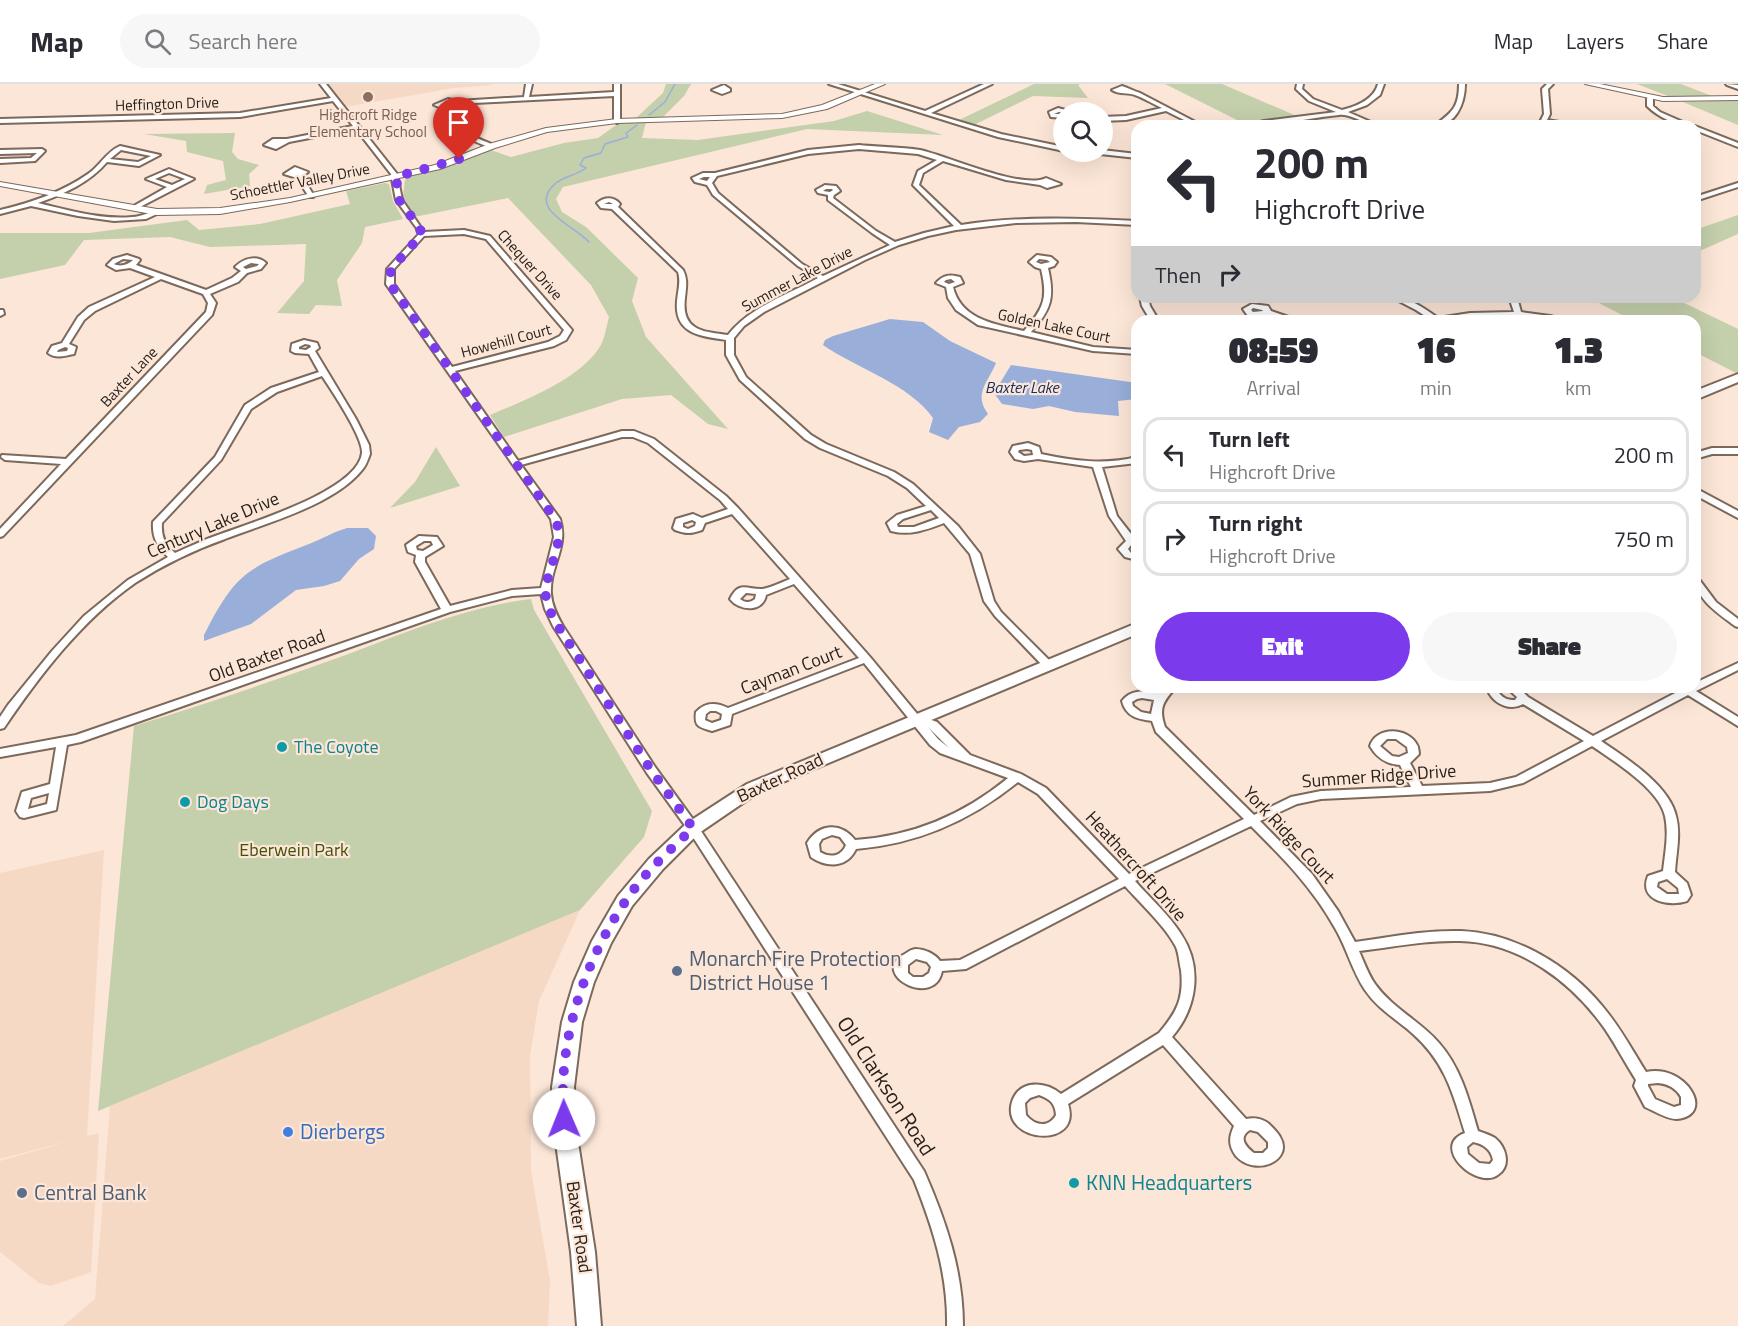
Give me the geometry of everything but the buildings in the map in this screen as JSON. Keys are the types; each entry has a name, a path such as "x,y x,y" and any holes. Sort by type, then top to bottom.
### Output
{"main road":[{"path":"1701,393 1738,378"},
{"name":"Baxter Road","path":"589,1326 584,1252 562,1102 566,1055 572,1022 584,982 598,948 625,901 656,864 693,828 753,788 915,718 1131,630"}],"street":[{"path":"323,84 396,177 399,200 422,234 391,269 390,284 559,528 559,543 545,591"},
{"path":"526,99 529,84"},
{"path":"617,84 617,121"},
{"path":"832,84 1000,136 1053,147"},
{"name":"Schoettler Valley Drive","path":"0,184 157,212 220,211 396,177 450,163 492,146 546,130 617,121 782,116 824,107 881,84"},
{"path":"926,112 989,84"},
{"path":"1300,84 1299,89 1302,94 1361,120"},
{"path":"1287,120 1339,112 1371,100 1378,94 1381,84"},
{"path":"1445,120 1458,110 1463,97 1462,84"},
{"path":"1544,120 1547,105 1545,89 1550,84"},
{"path":"1588,84 1650,98 1690,101 1738,98"},
{"path":"1729,84 1738,87"},
{"path":"1129,92 1138,94 1188,120"},
{"path":"458,103 447,108 438,105 448,101 458,103 616,94"},
{"path":"1650,98 1650,106 1658,113 1675,120"},
{"name":"Heffington Drive","path":"0,121 240,115 334,99"},
{"path":"447,108 447,116 462,132 492,146"},
{"path":"1113,119 1167,109"},
{"path":"287,141 358,127"},
{"path":"1701,130 1738,145"},
{"path":"0,212 32,204 92,174 106,160 120,148 157,155 139,164 106,160"},
{"path":"824,279 800,265 715,194 709,183 695,179 700,175 715,175 808,152 838,148 919,152 1008,179 1042,183"},
{"path":"0,152 42,151 33,160 0,161"},
{"path":"1113,153 1131,155"},
{"path":"943,159 920,172 916,185 959,227"},
{"path":"134,208 171,187 191,179 169,171 149,179 171,187"},
{"path":"709,183 715,175"},
{"path":"299,176 311,195"},
{"path":"1701,197 1738,185"},
{"path":"831,194 830,199 879,236 896,245"},
{"path":"32,204 119,219 144,219 157,212"},
{"path":"614,207 681,271 685,282 679,312 685,325 699,333 730,338 730,355 743,378 799,431 823,446 891,474 910,486 946,519 963,535 975,554 990,601 998,614 1048,665"},
{"name":"Summer Lake Drive","path":"730,338 751,315 896,245 959,227 1039,219 1131,223"},
{"name":"Chequer Drive","path":"422,234 465,232 488,237 568,328 567,335"},
{"path":"132,266 206,293 235,280 245,271"},
{"path":"1025,334 1048,303 1050,294 1044,267"},
{"path":"65,345 81,319 92,309 160,277"},
{"name":"Golden Lake Court","path":"949,286 955,304 973,318 994,327 1093,350 1131,352"},
{"name":"Baxter Lane","path":"0,534 209,313 212,303 206,293"},
{"path":"1406,303 1429,315"},
{"path":"1515,303 1518,313"},
{"path":"1471,315 1484,313 1530,315"},
{"path":"1268,314 1272,315"},
{"name":"Howehill Court","path":"450,370 551,344 567,335"},
{"name":"Century Lake Drive","path":"0,725 83,622 121,589 174,557 306,504 341,486 355,475 363,464 366,445 310,351"},
{"path":"174,557 159,542 156,534 158,522 218,458 248,407 274,390 323,373"},
{"name":"Heathercroft Drive","path":"516,464 613,436 634,434 651,441 735,510 866,659 926,733 944,750 1017,777 1042,791 1127,880 1176,936 1186,959 1189,985 1185,1006 1176,1023 1164,1037 1061,1101"},
{"path":"1701,454 1712,451 1738,451"},
{"path":"2,456 68,462"},
{"path":"1037,456 1097,466 1131,461"},
{"path":"1097,466 1113,516 1131,538"},
{"path":"1701,494 1738,515"},
{"path":"932,507 900,517 892,523 894,530 913,531 946,519"},
{"path":"701,521 735,510"},
{"path":"1131,543 1125,544 1124,551 1131,556"},
{"path":"421,554 420,562 447,610"},
{"path":"761,593 796,580"},
{"path":"1701,588 1713,604 1738,624"},
{"name":"Old Baxter Road","path":"0,753 62,743 117,727 447,610 512,593 545,591"},
{"name":"Old Clarkson Road","path":"545,591 548,606 558,626 651,770 693,828 919,1176 942,1230 952,1269 955,1326"},
{"name":"Cayman Court","path":"727,712 866,659"},
{"name":"Summer Ridge Drive","path":"1701,683 1738,666"},
{"path":"1160,697 1139,695 1130,698 1127,701 1128,708 1131,712 1155,718 1160,697 1164,693"},
{"path":"1494,693 1501,701 1515,704 1522,699"},
{"path":"1520,693 1522,699 1590,741 1642,777 1665,801 1670,810 1672,829 1669,874"},
{"name":"Summer Ridge Drive","path":"937,966 962,965 1127,880 1252,820 1307,797 1418,789 1490,787 1519,780 1681,693"},
{"path":"1697,693 1738,722"},
{"name":"York Ridge Court","path":"1155,718 1165,736 1252,820 1315,887 1331,909 1351,947 1359,971 1374,994 1422,1034 1440,1053 1454,1073 1473,1136"},
{"path":"55,787 62,743"},
{"path":"1403,761 1418,789"},
{"path":"852,845 901,840 923,833 981,806 1017,777"},
{"path":"1351,947 1475,937 1505,944 1533,956 1560,973 1608,1022 1643,1079"},
{"path":"1164,1037 1243,1126"}],"shaded area":[{"name":"Highcroft Ridge Elementary School","path":"326,84 492,85 454,88 345,107"},
{"path":"104,850 87,1136 99,1133 91,1272 51,1286 39,1283 0,1252 0,1161 73,1140 0,1159 0,873"},
{"path":"580,910 539,1001 530,1056 531,1170 550,1281 548,1326 63,1326 95,1299 110,1106"}],"green space":[{"path":"666,84 691,84 684,96 662,118 636,118 663,93"},
{"path":"1034,84 1080,84 1078,85 1088,98 1033,96 974,125 959,120"},
{"path":"1165,84 1222,84 1299,117 1237,120"},
{"path":"1637,84 1681,84 1717,98 1673,98"},
{"path":"1738,100 1738,125 1683,102"},
{"path":"867,111 943,135 807,129 563,187 556,199 562,212 586,227 638,278 632,301 646,337 728,429 708,424 671,395 622,399 504,437 490,415 550,388 578,370 601,345 609,317 591,285 508,198 414,217 403,197 405,180 410,176 460,162 491,150 511,157 564,143 598,138 619,123 646,122 642,138 698,140 834,121"},
{"path":"235,133 232,152 238,159 259,165 249,174 250,186 204,194 207,185 226,180 223,161 187,152 186,141 144,134"},
{"path":"389,184 393,201 403,219 365,227 362,243 337,280 342,306 316,305 309,314 277,313 304,281 306,244 210,247 170,237 84,240 65,265 0,279 0,233 89,233 187,220 199,230 260,224 350,204 346,191"},
{"path":"1738,215 1738,234 1701,250 1701,228"},
{"path":"1599,303 1684,303 1738,329 1738,374 1701,355 1701,315 1622,315"},
{"path":"436,447 460,486 390,508 415,482"},
{"name":"Eberwein Park","path":"531,599 534,610 652,811 644,837 580,910 98,1111 134,726 213,701 459,614"}],"water":[{"path":"890,319 923,322 950,341 996,363 983,388 982,400 988,414 980,422 959,427 948,440 929,432 933,418 911,396 823,345 825,340 833,336"},
{"name":"Baxter Lake","path":"1011,365 1131,382 1131,400 1118,401 1119,416 1075,412 1049,406 1033,409 1002,404 994,393"},
{"path":"347,528 368,528 376,536 374,549 359,559 340,581 296,590 251,624 204,641 204,635 225,598 244,576 270,560"}],"waterway":[{"path":"649,115 665,102 675,84"},
{"path":"589,242 549,209 546,201 548,192 556,183 586,168 580,165 584,158 601,153 605,144 628,137 626,133 637,125"}],"place":[{"name":"Highcroft Ridge Elementary School","path":"368,97"},
{"name":"The Coyote","path":"282,747"},
{"name":"Dog Days","path":"185,802"},
{"name":"Monarch Fire Protection District House 1","path":"677,971"},
{"name":"Dierbergs","path":"288,1132"},
{"name":"KNN Headquarters","path":"1074,1183"},
{"name":"Central Bank","path":"22,1193"}],"route":[{"path":"459,159 396,177 399,200 422,234 391,269 390,284 555,519 559,528 559,543 545,591 548,606 558,626 651,770 693,828 656,864 625,901 602,941 584,982 572,1022 563,1087 564,1119"}]}
